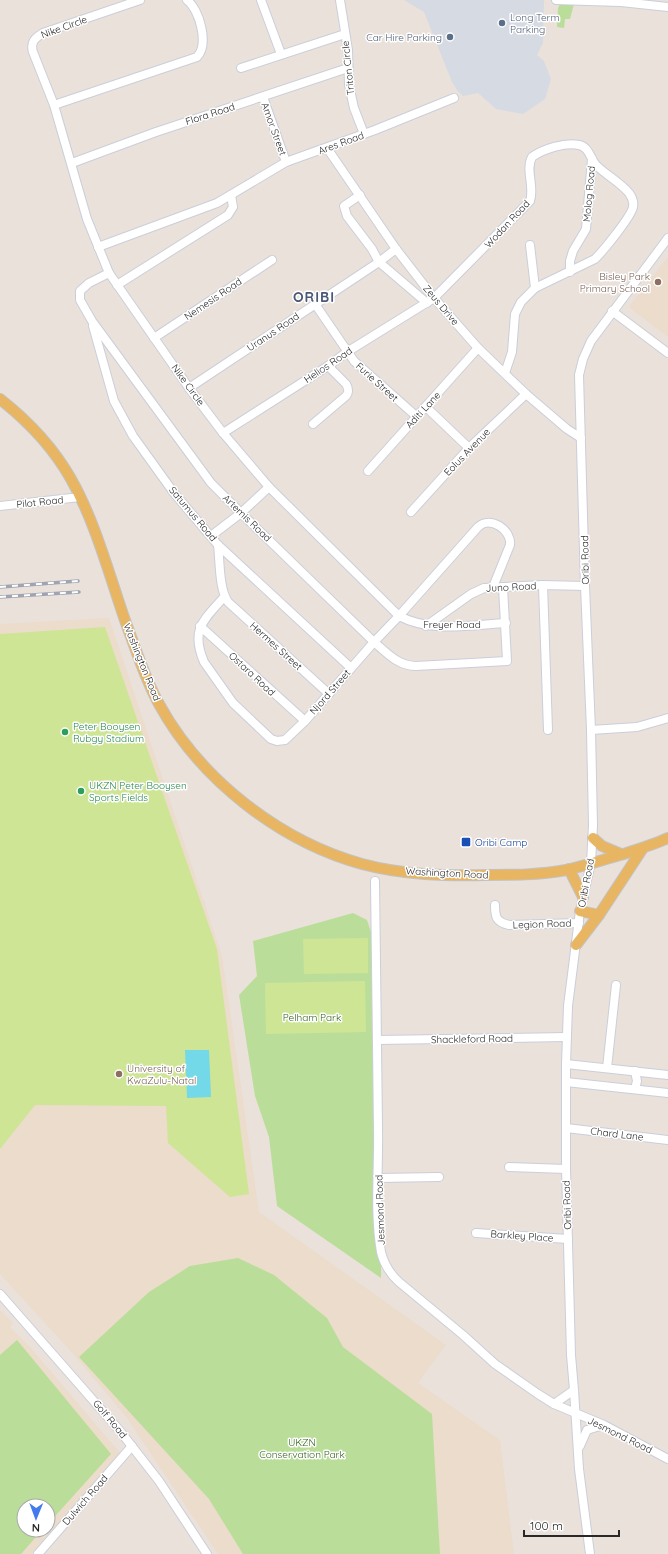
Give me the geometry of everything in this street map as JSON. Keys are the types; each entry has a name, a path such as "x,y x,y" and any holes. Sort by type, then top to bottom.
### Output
{"main road":[{"name":"Washington Road","path":"0,399 18,414 43,440 64,467 80,497 97,539 144,673 159,704 175,729 202,763 227,790 245,804 283,829 314,845 361,863 414,873 456,875 525,874 569,869 642,848 666,839"},
{"path":"593,838 602,846 621,854"},
{"path":"576,945 599,916 642,848"},
{"path":"569,869 583,897"},
{"path":"580,912 599,916"}],"street":[{"name":"Nike Circle","path":"140,0 43,33 34,39 32,45 33,52 54,105 72,163 86,219 109,273 189,388 223,433 269,487 400,616"},
{"path":"261,0 281,54"},
{"name":"Triton Circle","path":"340,0 348,50 349,85 354,108 364,134"},
{"path":"556,0 621,2 668,7"},
{"path":"54,105 197,57 202,48 203,39 196,13 190,1"},
{"path":"241,68 345,34"},
{"name":"Flora Road","path":"72,163 156,132 348,68"},
{"name":"Amor Street","path":"263,97 286,162"},
{"name":"Ares Road","path":"98,247 217,203 286,162 328,148 454,98"},
{"name":"Wodan Road","path":"431,300 530,200 532,192 530,163 532,157 541,151 560,146 576,145 585,148 602,170 629,193 633,200 633,207 629,216 601,253 590,263 535,288 521,302 515,314 512,352 505,373"},
{"name":"Zeus Drive","path":"328,148 431,300 526,394 567,429 581,438"},
{"name":"Molog Road","path":"570,272 570,261 573,251 586,229 592,159"},
{"path":"117,285 231,213 233,207 231,195"},
{"path":"360,195 345,205 344,210 347,216 372,249 379,262 431,300"},
{"name":"Oribi Road","path":"590,1554 582,1501 571,1355 566,1169 566,1038 568,1006 580,912 591,863 593,838 591,730 579,387 580,367 585,352 591,341 668,238"},
{"path":"530,245 535,288"},
{"name":"Uranus Road","path":"189,388 379,262 396,249"},
{"name":"Nemesis Road","path":"154,338 272,260"},
{"name":"Artemis Road","path":"109,273 89,283 80,291 80,300 92,321 211,483 374,642 400,663 409,666 507,661 506,623"},
{"name":"Helios Road","path":"223,433 328,366 347,352 431,300"},
{"name":"Furie Street","path":"315,304 347,352 363,370 416,416"},
{"path":"612,311 668,353"},
{"name":"Satumus Road","path":"92,321 114,401 133,436 174,493 218,545 351,668"},
{"name":"Aditi Lane","path":"368,471 478,348"},
{"path":"313,424 346,396 348,392 348,387 346,384 328,366"},
{"name":"Eolus Avenue","path":"411,512 469,448 526,394"},
{"path":"426,407 469,448"},
{"path":"211,536 241,513 269,487"},
{"name":"Pilot Road","path":"0,506 80,497"},
{"name":"Njord Street","path":"200,626 200,646 204,662 233,703 271,739 278,741 284,740 304,722 482,523 487,522 495,524 508,534 510,539 510,545 493,587"},
{"path":"200,626 224,597 218,545"},
{"path":"543,585 548,730"},
{"name":"Juno Road","path":"425,626 478,590 484,588 543,585 585,586"},
{"path":"503,587 506,623"},
{"name":"Hermes Street","path":"224,597 233,607 329,694"},
{"name":"Freyer Road","path":"400,616 425,626 506,623"},
{"name":"Ostara Road","path":"200,626 304,722"},
{"path":"591,730 637,727 668,718"},
{"name":"Jesmond Road","path":"375,881 377,1208 382,1253 385,1265 392,1275 495,1364 520,1383 554,1404 604,1425 668,1459"},
{"name":"Legion Road","path":"494,905 494,915 496,919 503,924 579,923"},
{"path":"606,1068 616,985"},
{"name":"Shackleford Road","path":"377,1040 566,1038"},
{"path":"566,1064 668,1075"},
{"path":"635,1071 637,1081 635,1089"},
{"path":"566,1082 668,1093"},
{"name":"Chard Lane","path":"566,1128 668,1140"},
{"path":"510,1167 566,1169"},
{"path":"378,1178 439,1177"},
{"name":"Barkley Place","path":"476,1233 568,1239"},
{"name":"Golf Road","path":"0,1294 132,1446 159,1481 206,1554"},
{"path":"554,1404 574,1390"},
{"path":"578,1451 587,1430 604,1425"},
{"name":"Dulwich Road","path":"38,1554 132,1446"}],"shaded area":[{"path":"404,0 544,0 543,43 537,55 544,61 551,79 545,99 523,114 496,109 478,93 463,96 452,82 424,12"},
{"name":"Bisley Park Primary School","path":"668,257 668,337 629,307"},
{"name":"University of KwaZulu-Natal","path":"109,618 222,956 259,1212 446,1345 418,1383 500,1440 514,1554 218,1554 127,1418 75,1356 0,1274 0,624"},
{"path":"0,1310 13,1323 10,1327 29,1346 120,1453 56,1526 56,1498 16,1498 16,1538 45,1538 31,1554 0,1554"}],"green space":[{"path":"560,4 574,4 570,19 565,19 564,28 557,27 558,8"},
{"name":"UKZN Peter Booysen Sports Fields","path":"105,627 217,949 249,1194 230,1197 168,1143 166,1106 35,1105 0,1149 0,634"},
{"name":"Pelham Park","path":"353,913 367,920 380,959 382,1105 381,1278 277,1206 269,1137 255,1096 239,995 257,976 253,941"},
{"path":"368,938 368,973 304,974 303,939"},
{"path":"365,981 366,1032 266,1034 265,983"},
{"name":"UKZN Conservation Park","path":"238,1258 274,1275 327,1318 343,1347 432,1414 440,1554 243,1554 209,1499 79,1357 149,1292 190,1266"},
{"path":"17,1340 111,1454 56,1515 56,1498 16,1498 16,1538 35,1538 21,1554 0,1554 0,1355"}],"water":[{"path":"185,1050 209,1050 211,1097 187,1098"}],"railway":[{"path":"0,587 78,581"},
{"path":"0,597 79,592"}],"place":[{"name":"Long Term Parking","path":"502,23"},
{"name":"Car Hire Parking","path":"450,37"},
{"name":"Bisley Park Primary School","path":"658,282"},
{"name":"Peter Booysen Rubgy Stadium","path":"65,732"},
{"name":"UKZN Peter Booysen Sports Fields","path":"81,791"},
{"name":"Oribi Camp","path":"466,842"},
{"name":"University of KwaZulu-Natal","path":"119,1074"}],"district":[{"name":"ORIBI","path":"314,297"}]}
